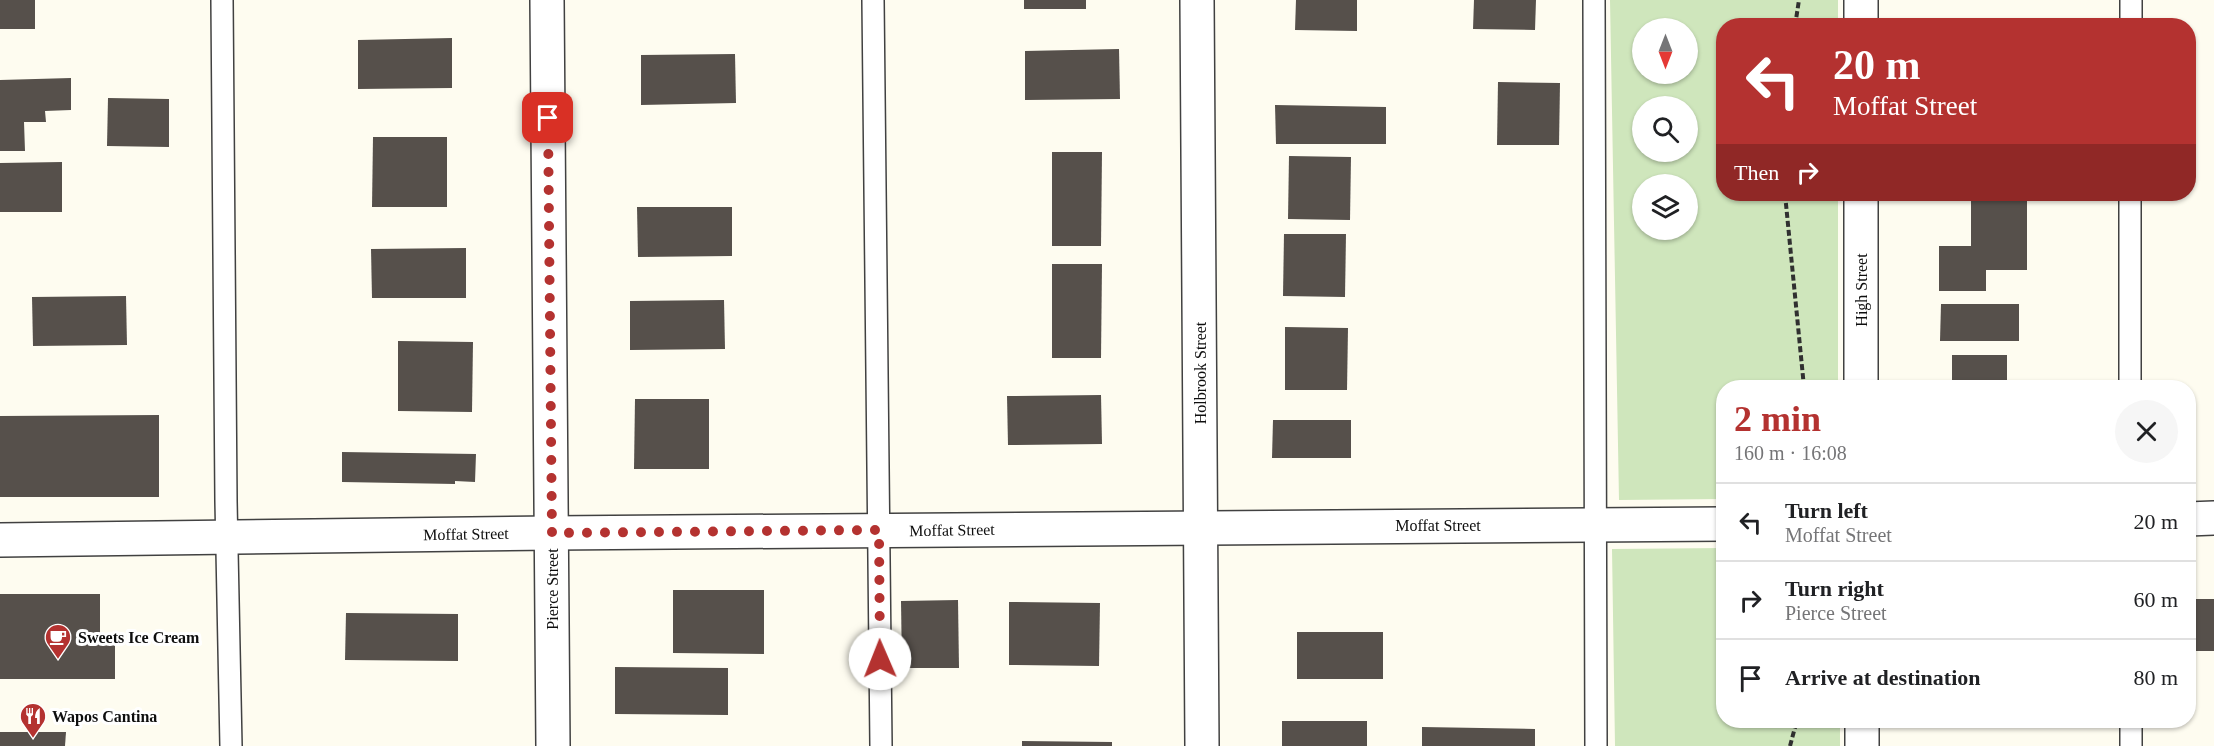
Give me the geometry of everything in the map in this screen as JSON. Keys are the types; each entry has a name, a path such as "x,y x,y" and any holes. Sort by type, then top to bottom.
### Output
{"street":[{"name":"Pierce Street","path":"548,0 553,746"},
{"name":"Holbrook Street","path":"1197,0 1202,746"},
{"path":"1861,0 1861,18"},
{"name":"High Street","path":"1861,201 1861,380"},
{"path":"2196,519 2214,518"},
{"name":"Moffat Street","path":"0,540 552,533 1716,524"},
{"path":"1862,728 1862,746"}],"lane":[{"path":"222,0 226,501 231,746"},
{"path":"873,0 881,746"},
{"path":"1594,0 1596,746"},
{"path":"2131,0 2131,18"},
{"path":"2130,201 2130,380"},
{"path":"2131,728 2131,746"}],"path":[{"path":"1796,18 1799,0"},
{"path":"1786,201 1803,380"},
{"path":"1790,746 1795,728"}],"green space":[{"path":"1610,0 1838,0 1838,18 1716,18 1716,201 1838,201 1838,380 1716,380 1716,499 1619,500"},
{"path":"1716,548 1716,728 1840,728 1840,746 1615,746 1612,549"}],"building":[{"path":"0,0 35,0 35,29 0,29"},
{"path":"1024,0 1086,0 1086,9 1024,9"},
{"path":"1296,0 1357,0 1357,31 1295,30"},
{"path":"1474,0 1536,0 1535,30 1473,29"},
{"path":"452,38 452,88 358,89 358,40"},
{"path":"1119,49 1120,99 1025,100 1025,51"},
{"path":"735,54 736,103 641,105 641,55"},
{"path":"71,78 71,110 45,111 46,122 24,122 25,151 0,151 0,80"},
{"path":"1498,82 1560,83 1559,145 1497,145"},
{"path":"108,98 169,99 169,147 107,146"},
{"path":"1275,105 1386,107 1386,144 1276,144"},
{"path":"373,137 447,137 447,207 372,207"},
{"path":"1052,152 1102,152 1101,246 1052,246"},
{"path":"1289,156 1351,157 1350,220 1288,219"},
{"path":"62,162 62,212 0,212 0,163"},
{"path":"1971,201 2027,201 2027,270 1986,270 1986,291 1939,291 1939,246 1971,246"},
{"path":"637,207 732,207 732,256 638,257"},
{"path":"1284,234 1346,234 1345,297 1283,296"},
{"path":"466,248 466,298 372,298 371,249"},
{"path":"1052,264 1102,264 1101,358 1052,358"},
{"path":"126,296 127,345 33,346 32,297"},
{"path":"724,300 725,349 630,350 630,301"},
{"path":"1941,304 2019,304 2019,341 1940,341"},
{"path":"1285,327 1348,328 1347,390 1285,390"},
{"path":"398,341 473,342 472,412 398,411"},
{"path":"1952,355 2007,355 2007,380 1952,380"},
{"path":"1101,395 1102,444 1008,445 1007,396"},
{"path":"635,399 709,399 709,469 634,469"},
{"path":"159,415 159,497 0,497 0,416"},
{"path":"1273,420 1351,420 1351,458 1272,458"},
{"path":"342,452 476,454 475,482 455,481 455,484 342,482"},
{"path":"673,590 764,590 764,654 673,653"},
{"path":"0,594 100,594 100,641 115,641 115,679 0,679"},
{"path":"2196,599 2214,599 2214,651 2196,651"},
{"path":"958,600 959,668 902,668 901,601"},
{"path":"1009,602 1100,603 1099,666 1009,665"},
{"path":"346,613 458,614 458,661 345,660"},
{"path":"1297,632 1383,632 1383,679 1297,679"},
{"path":"615,667 728,668 728,715 615,714"},
{"path":"1282,721 1367,721 1367,746 1282,746"},
{"path":"1422,727 1535,729 1535,746 1422,746"},
{"name":"Wapos Cantina","path":"0,732 66,732 65,746 0,746"},
{"path":"1022,741 1112,742 1112,746 1022,746"}],"place":[{"name":"Sweets Ice Cream","path":"58,660"},
{"name":"Wapos Cantina","path":"33,739"}],"route":[{"path":"548,118 552,533 879,530 880,659"}]}
